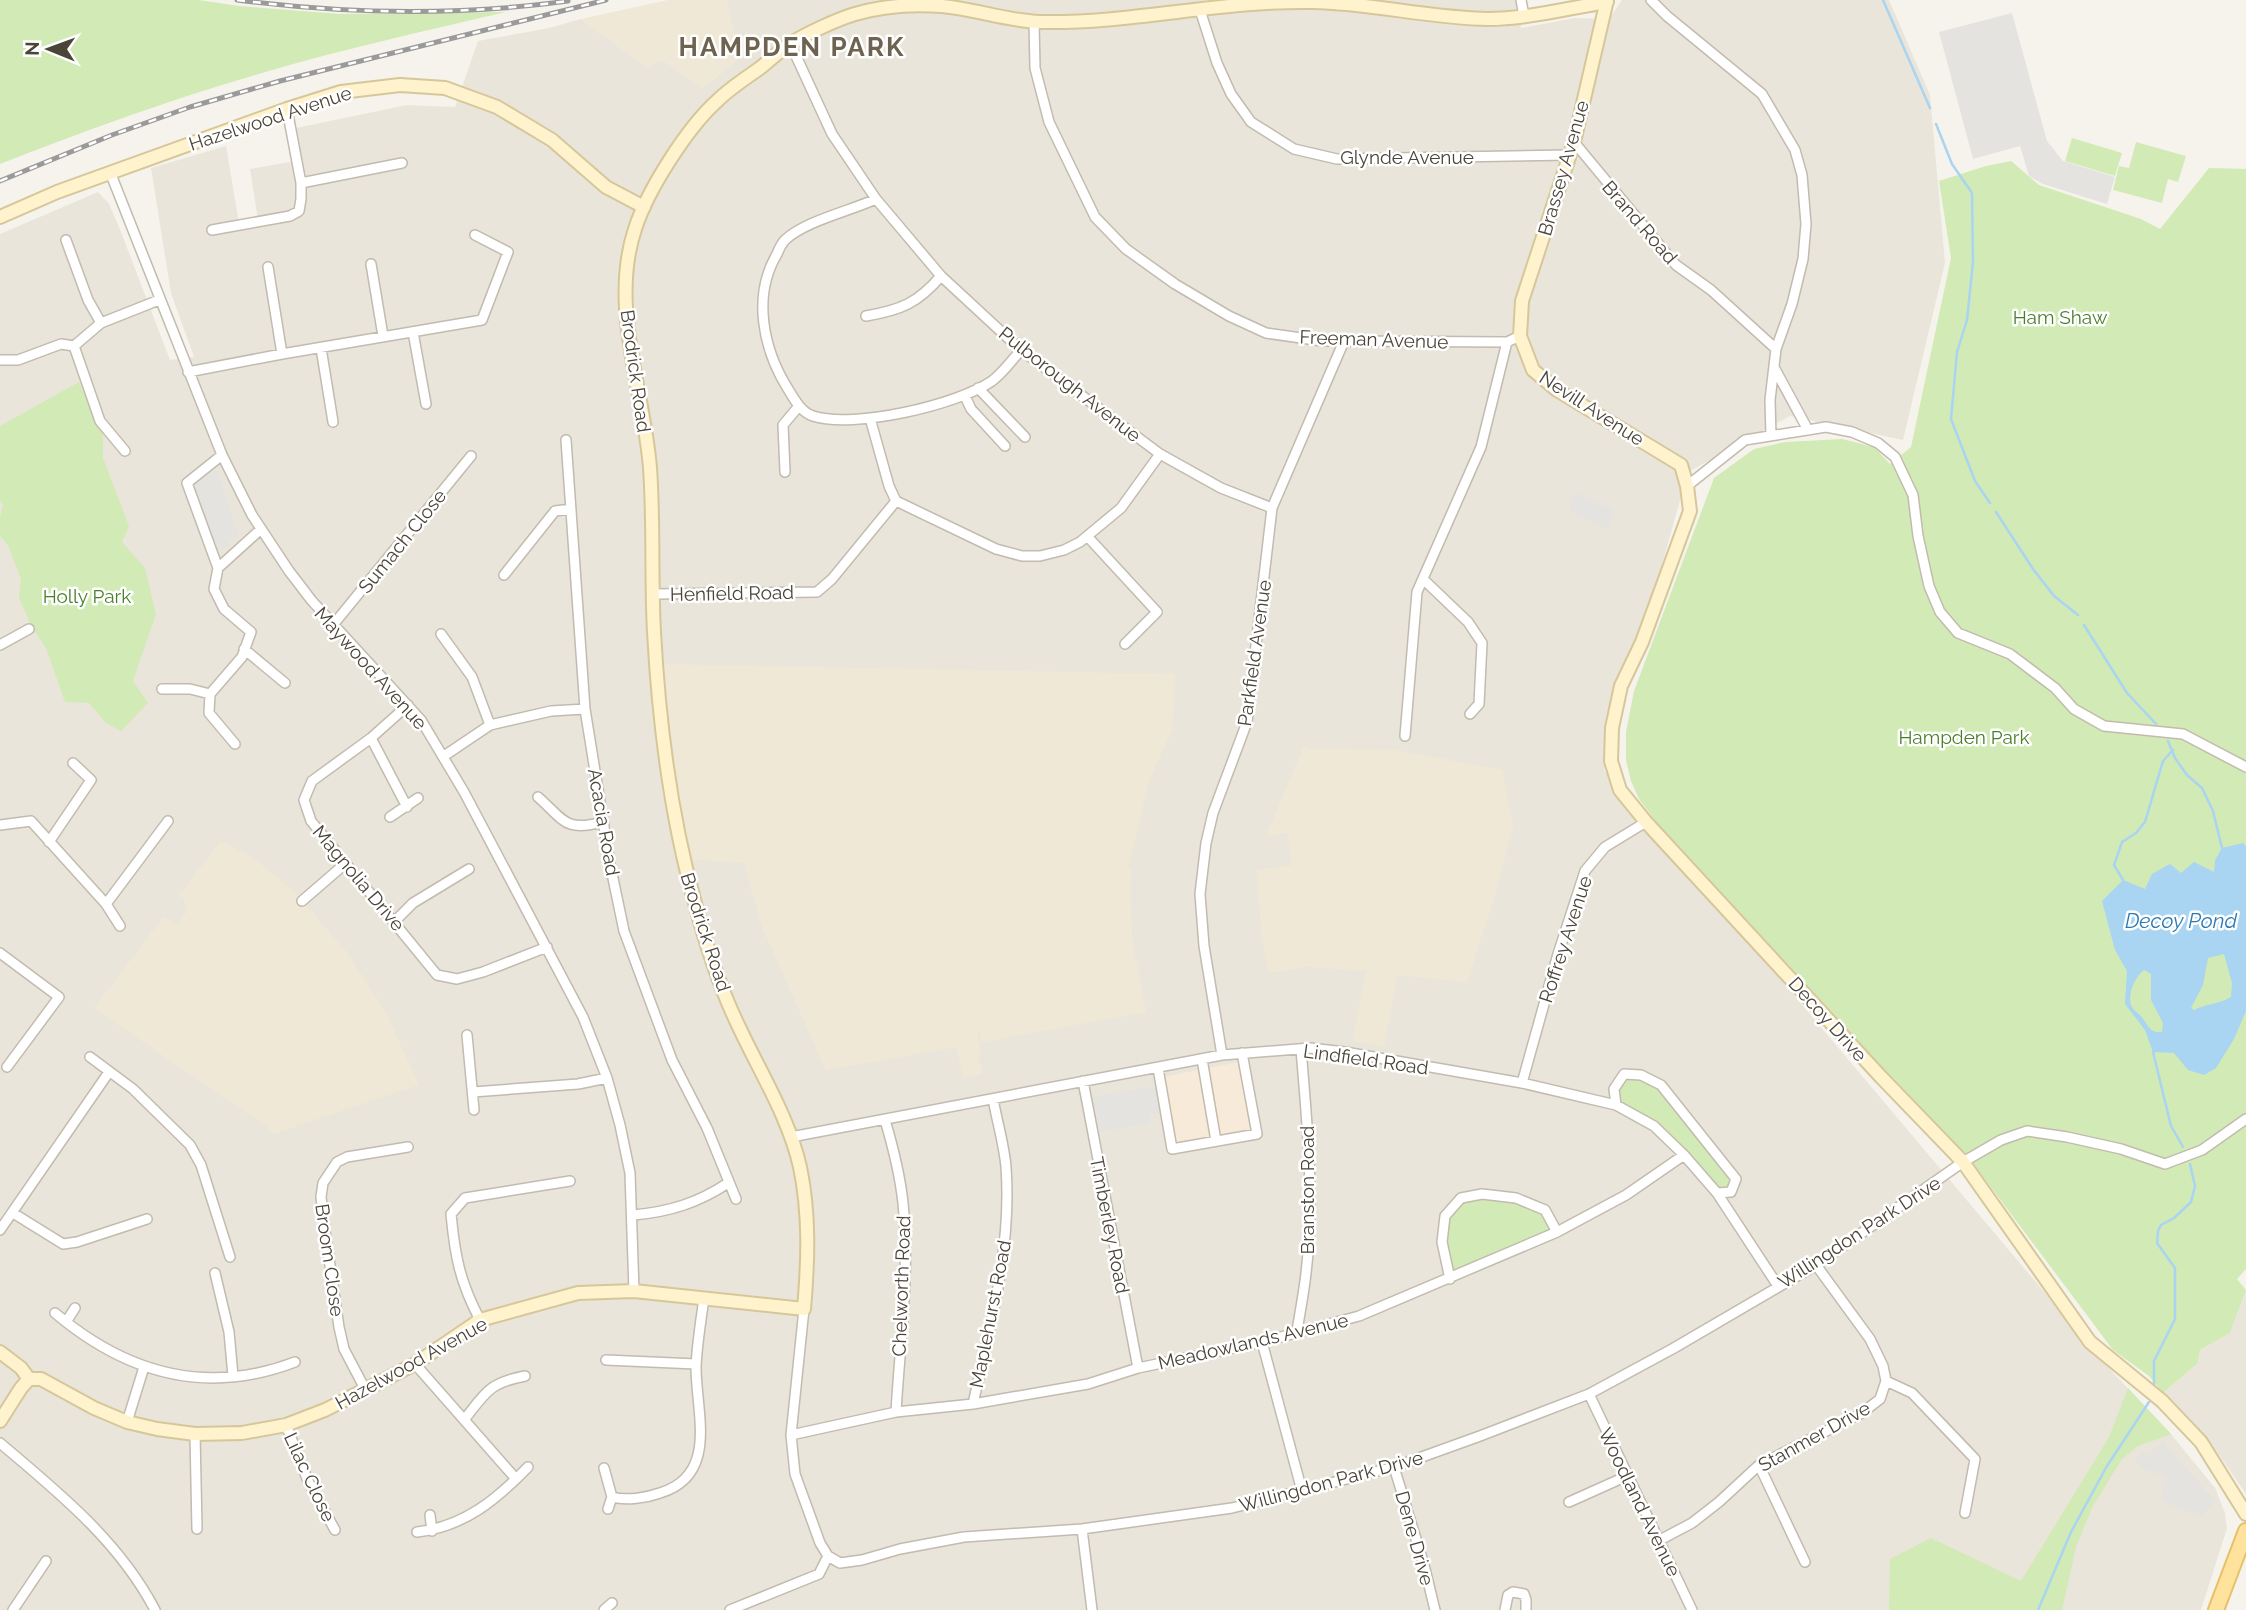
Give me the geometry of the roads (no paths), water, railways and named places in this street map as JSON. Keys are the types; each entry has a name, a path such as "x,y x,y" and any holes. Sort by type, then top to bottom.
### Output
{"main road":[{"path":"2216,1610 2239,1566 2246,1531"}],"street":[{"path":"1521,0 1524,16"},
{"path":"1651,0 1762,94 1795,150 1802,175 1805,236 1803,259 1792,304 1776,349 1770,400 1771,436"},
{"name":"Brodrick Road","path":"828,1556 795,1474 791,1435 808,1254 807,1211 800,1166 791,1137 734,1019 704,936 682,858 662,741 653,594 650,469 631,347 626,294 626,271 631,245 644,206 670,159 713,104 790,43 853,14 897,7 941,6 1034,22 1097,20 1314,2 1408,6 1451,18 1494,19 1607,1"},
{"name":"Brassey Avenue","path":"1520,336 1522,301 1572,149 1607,1"},
{"name":"Glynde Avenue","path":"1200,10 1217,63 1231,94 1251,122 1294,149 1337,159 1572,149"},
{"name":"Freeman Avenue","path":"1034,22 1035,68 1049,122 1095,217 1126,249 1175,284 1228,316 1266,333 1344,341 1507,342 1520,336"},
{"name":"Pulborough Avenue","path":"790,43 832,134 876,199 941,276 1021,350 1160,454 1221,488 1272,508"},
{"name":"Hazelwood Avenue","path":"0,217 110,172 287,109 341,92 400,85 445,88 499,108 552,140 606,187 644,206"},
{"path":"212,230 290,216 299,211 302,199 301,183 287,109"},
{"name":"Brand Road","path":"1572,149 1676,265 1711,290 1776,349"},
{"path":"301,183 402,163"},
{"name":"Maywood Avenue","path":"110,172 222,455 261,529 289,571 333,625 421,720 444,756 583,1017 607,1078 630,1173 634,1292"},
{"path":"876,199 806,226 784,241 767,271 762,313 766,342 781,378 799,406 811,416 870,418 917,409 965,396 992,381 1021,350"},
{"path":"188,372 482,320 508,252 475,235"},
{"path":"66,240 89,300 101,323"},
{"path":"371,264 383,336"},
{"path":"268,267 282,354"},
{"path":"866,316 902,308 925,295 941,276"},
{"path":"0,360 18,360 61,344 74,346 101,323 159,300"},
{"path":"413,332 426,404"},
{"name":"Nevill Avenue","path":"1520,336 1533,370 1557,390 1681,465"},
{"name":"Parkfield Avenue","path":"1222,1055 1204,946 1200,894 1206,843 1213,813 1247,722 1272,508 1344,341"},
{"path":"1405,736 1417,592 1481,447 1507,342"},
{"path":"74,346 100,421 125,451"},
{"path":"321,348 333,422"},
{"path":"1774,367 1808,430"},
{"path":"978,388 1025,437"},
{"path":"965,396 971,409 1005,446"},
{"path":"785,472 783,425 799,406"},
{"path":"870,418 888,486 897,501 996,549 1022,556 1040,556 1064,550 1087,536 1121,508 1160,454"},
{"path":"1687,486 1745,440 1826,427 1852,432 1878,443 1895,457 1913,495 1918,536 1929,586 1940,612 1958,633 2010,654 2055,688 2074,709 2104,726 2183,734 2246,767"},
{"name":"Acacia Road","path":"566,440 585,709 624,931 672,1060 708,1128 736,1199"},
{"path":"222,455 187,483 218,568 214,589 224,609 251,632 242,657 210,694 209,713 235,744"},
{"name":"Sumach Close","path":"333,625 471,456"},
{"name":"Decoy Drive","path":"1681,465 1690,511 1642,642 1621,686 1612,728 1611,761 1620,790 1646,822 1881,1077 1963,1162 2090,1342 2162,1401 2193,1434 2246,1514"},
{"name":"Henfield Road","path":"653,594 817,592 832,579 897,501"},
{"path":"504,575 555,511 571,509"},
{"path":"218,568 261,529"},
{"path":"1087,536 1157,612 1125,643"},
{"path":"1423,579 1468,622 1482,643 1479,704 1470,714"},
{"path":"0,645 29,629"},
{"path":"441,634 472,677 490,725"},
{"path":"244,649 285,683"},
{"path":"162,689 190,689 210,694"},
{"name":"Magnolia Drive","path":"408,705 371,738 312,780 304,800 311,821 395,920 437,975 457,979 483,972 547,947"},
{"path":"444,756 490,725 551,711 585,709"},
{"path":"371,738 407,807"},
{"path":"49,842 91,780 73,763"},
{"path":"538,797 567,824 574,827 603,822"},
{"path":"390,817 418,798"},
{"path":"0,825 31,821 106,904 120,926"},
{"path":"106,904 168,821"},
{"name":"Roffrey Avenue","path":"1522,1083 1558,954 1585,871 1605,847 1646,822"},
{"path":"302,901 346,863"},
{"path":"395,920 413,903 469,869"},
{"path":"0,953 58,997 7,1067"},
{"path":"467,1035 474,1110"},
{"name":"Lindfield Road","path":"791,1137 1222,1055 1301,1049 1345,1052 1522,1083 1616,1105 1654,1126 1684,1156 1717,1193 1778,1286"},
{"name":"Branston Road","path":"1297,1331 1307,1271 1310,1206 1301,1049"},
{"path":"1158,1068 1172,1149 1256,1134 1242,1053"},
{"path":"90,1057 133,1089 191,1145 201,1165 230,1257"},
{"path":"1202,1059 1216,1141"},
{"path":"0,1230 110,1072"},
{"path":"1616,1105 1614,1089 1624,1074 1641,1075 1661,1085 1736,1179 1731,1192 1717,1193"},
{"path":"472,1092 578,1084 607,1078"},
{"name":"Timberley Road","path":"1083,1081 1138,1368"},
{"name":"Maplehurst Road","path":"972,1405 1000,1282 1005,1244 1006,1164 993,1098"},
{"name":"Willingdon Park Drive","path":"828,1556 840,1563 964,1537 1082,1529 1232,1508 1394,1467 1589,1394 1816,1265 1963,1162 2001,1140 2027,1131 2121,1149 2165,1164 2202,1150 2246,1119"},
{"name":"Chelworth Road","path":"885,1120 899,1175 905,1242 896,1412"},
{"name":"Broom Close","path":"365,1390 344,1349 339,1328 321,1197 323,1183 337,1162 347,1157 408,1147"},
{"name":"Meadowlands Avenue","path":"791,1435 896,1412 972,1405 1088,1384 1138,1368 1262,1342 1359,1315 1450,1279 1557,1231 1626,1195 1684,1156"},
{"path":"480,1320 466,1293 458,1268 452,1214 465,1198 570,1181"},
{"path":"633,1215 660,1212 704,1198 728,1183"},
{"path":"1450,1279 1442,1242 1445,1216 1461,1198 1482,1194 1516,1198 1545,1210 1557,1231"},
{"path":"13,1213 63,1244 147,1219"},
{"name":"Stanmer Drive","path":"1658,1541 1692,1523 1759,1465 1862,1413 1880,1399 1886,1381 1883,1366 1870,1339 1816,1265"},
{"path":"215,1273 231,1342 233,1376"},
{"name":"Hazelwood Avenue","path":"0,1352 15,1363 29,1379 41,1379 94,1408 127,1422 195,1434 242,1433 286,1425 325,1410 415,1363 480,1320 578,1293 634,1292 804,1309"},
{"path":"612,1497 620,1499 653,1495 673,1489 696,1463 701,1428 696,1364 704,1297"},
{"path":"66,1322 75,1308"},
{"path":"55,1313 96,1342 144,1367 185,1376 208,1378 254,1374 295,1362"},
{"path":"1262,1342 1302,1492"},
{"path":"606,1360 621,1368 696,1364"},
{"path":"415,1363 516,1479"},
{"path":"127,1422 144,1367"},
{"path":"464,1420 485,1393 502,1381 525,1376"},
{"path":"0,1422 29,1379"},
{"path":"1886,1381 1912,1393 1975,1459 1965,1513"},
{"name":"Woodland Avenue","path":"1589,1394 1692,1610"},
{"name":"Lilac Close","path":"286,1425 308,1481 335,1530"},
{"path":"195,1434 197,1529"},
{"path":"0,1443 82,1516 126,1562 155,1610"},
{"path":"1759,1465 1805,1562"},
{"path":"417,1532 432,1531 468,1516 492,1502 528,1467"},
{"name":"Dene Drive","path":"1394,1467 1435,1610"},
{"path":"604,1468 612,1497 608,1509"},
{"path":"1569,1502 1627,1476"},
{"path":"430,1515 432,1531"},
{"path":"1082,1529 1092,1610"},
{"path":"730,1610 819,1574 828,1556"},
{"path":"13,1610 46,1561"},
{"path":"1505,1610 1508,1595 1513,1592 1524,1594 1527,1600 1526,1610"},
{"path":"604,1610 612,1603"}],"water":[{"name":"Decoy Pond","path":"2243,843 2246,846 2246,1011 2234,1039 2216,1068 2204,1075 2188,1070 2174,1053 2153,1052 2145,1030 2125,1004 2127,971 2115,950 2102,901 2123,880 2145,889 2152,874 2170,864 2181,873 2194,862 2214,872 2215,860 2222,848","holes":["2224,954 2232,983 2231,997 2194,1010 2191,1008 2203,985 2208,958","2144,970 2151,974 2151,1000 2163,1023 2162,1032 2151,1029 2130,1003 2132,987"]}],"waterway":[{"path":"1883,0 1930,108"},
{"path":"1936,124 1952,164 1972,193 1973,262 1967,320 1957,352 1951,419 1975,481 1990,503"},
{"path":"1996,512 2054,596 2078,615"},
{"path":"2084,625 2127,693 2156,724"},
{"path":"2168,741 2175,758 2187,775 2202,788 2213,811 2222,848"},
{"path":"2123,880 2114,865 2122,842 2136,833 2145,822 2163,761 2173,750"},
{"path":"2153,1052 2171,1126 2183,1147"},
{"path":"2154,1385 2154,1361 2175,1319 2175,1268 2157,1243 2158,1231 2161,1225 2174,1218 2191,1202 2195,1186 2190,1164"},
{"path":"2038,1610 2071,1532 2107,1466 2149,1402"}],"railway":[{"path":"237,0 319,8 402,11 486,9 568,1"},
{"path":"0,181 112,135 190,107 280,81 606,0"}],"district":[{"name":"HAMPDEN PARK","path":"792,47"}],"park label":[{"name":"Ham Shaw","path":"2060,317"},
{"name":"Holly Park","path":"87,596"},
{"name":"Hampden Park","path":"1964,737"}]}
